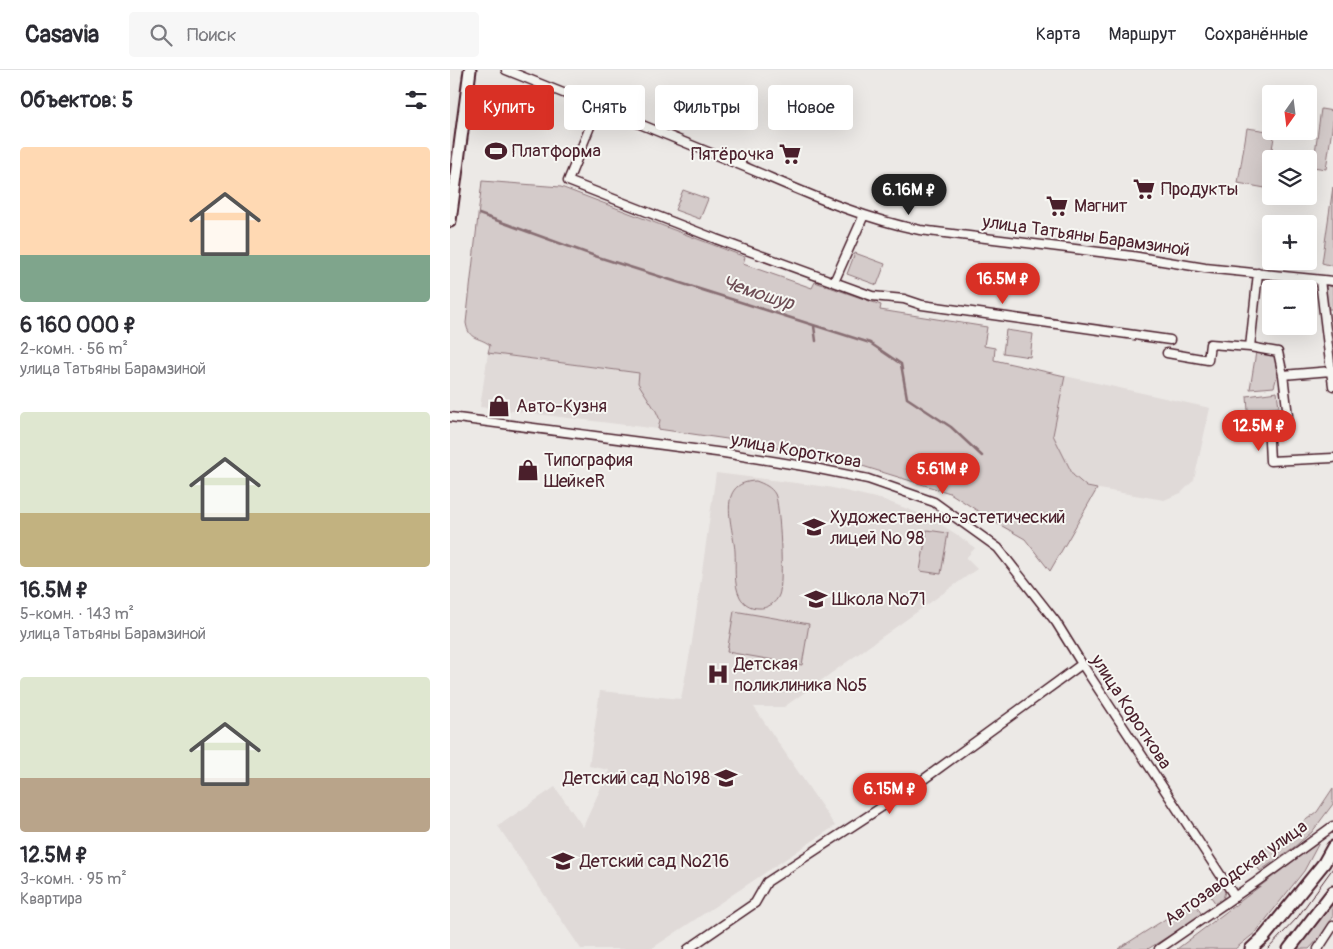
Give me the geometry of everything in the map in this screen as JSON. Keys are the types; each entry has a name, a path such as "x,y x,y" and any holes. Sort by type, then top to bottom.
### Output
{"main road":[{"path":"450,221 470,70"},
{"name":"Автозаводская улица","path":"1251,949 1264,937 1324,864 1333,848"},
{"path":"1289,949 1333,892"}],"street":[{"name":"улица Татьяны Барамзиной","path":"506,70 564,93"},
{"name":"улица Татьяны Барамзиной","path":"645,126 819,198 890,224 920,230 1132,256 1205,268 1333,281"},
{"path":"589,130 568,181 872,296 904,299 922,304 1170,340"},
{"path":"834,282 864,215"},
{"path":"1250,348 1258,273"},
{"path":"1320,280 1333,386"},
{"path":"1167,353 1208,360 1210,344 1278,352 1283,374 1288,416 1268,421 1270,461 1333,458"},
{"path":"1283,374 1332,371"},
{"name":"улица Короткова","path":"450,417 724,452 868,479 934,502 998,548 1056,622 1235,897"},
{"path":"688,949 755,902 767,882 920,782 1082,664"},
{"name":"Автозаводская улица","path":"1159,949 1333,826"},
{"path":"1318,949 1333,926"}],"shaded area":[{"path":"1321,109 1333,111 1326,169 1317,168 1317,150 1315,150"},
{"path":"1247,128 1262,130 1262,140 1274,140 1272,150 1262,150 1262,187 1238,183"},
{"path":"482,181 561,187 745,257 743,264 812,288 815,282 881,305 880,310 987,327 984,346 995,348 994,360 1065,376 1053,435 1073,475 1087,487 1097,489 1050,571 1025,539 950,493 846,461 727,439 658,429 660,420 638,383 639,373 488,353 490,345 469,333 466,323"},
{"path":"1333,187 1333,266 1322,263"},
{"path":"683,190 708,199 700,219 675,210"},
{"path":"855,253 885,264 877,285 847,274"},
{"path":"1326,285 1333,287 1333,309 1327,309"},
{"path":"1006,330 1033,334 1030,357 1003,353"},
{"path":"1256,352 1275,355 1277,376 1274,387 1250,389"},
{"path":"488,353 640,373 660,420 658,429 480,407"},
{"path":"1065,376 1210,408 1194,480 1181,493 1164,500 1087,487 1073,475 1053,435"},
{"path":"1277,392 1279,407 1248,411 1247,396"},
{"path":"716,473 828,487 884,500 931,518 959,536 975,548 966,558 977,569 784,707 754,707 835,826 651,949 581,949 498,826 555,787 583,827 609,770 589,766 600,691 681,699 692,642"},
{"path":"756,481 767,486 775,494 781,544 779,595 776,601 765,608 747,605 741,599 738,592 729,507 735,489 743,483"},
{"path":"927,530 948,533 941,574 920,571"},
{"path":"734,611 809,624 802,665 727,652"},
{"path":"1333,788 1333,804 1312,832 1260,871 1252,858 1317,812"},
{"path":"1320,841 1304,871 1256,932 1235,949 1177,949"},
{"path":"1219,881 1225,890 1223,899 1216,904 1206,890"},
{"path":"1194,901 1202,915 1148,949 1118,949"},
{"path":"1333,902 1333,917 1321,936 1309,949 1296,949"}],"waterway":[{"name":"Чемошур","path":"479,214 595,256 870,343 901,364 907,398 951,427 982,456"},
{"path":"814,326 816,341"}],"tram line":[{"path":"1268,949 1297,918 1333,868"}],"place":[{"name":"Платформа","path":"496,151"},
{"name":"Пятёрочка","path":"790,154"},
{"name":"Продукты","path":"1144,189"},
{"name":"Магнит","path":"1057,206"},
{"name":"Авто-Кузня","path":"499,406"},
{"name":"Типография ШейкеR","path":"528,470"},
{"name":"Художественно-эстетический лицей № 98","path":"814,527"},
{"name":"Школа №71","path":"816,599"},
{"name":"Детская поликлиника №5","path":"718,674"},
{"name":"Детский сад №198","path":"726,778"},
{"name":"Детский сад №216","path":"563,861"}]}
